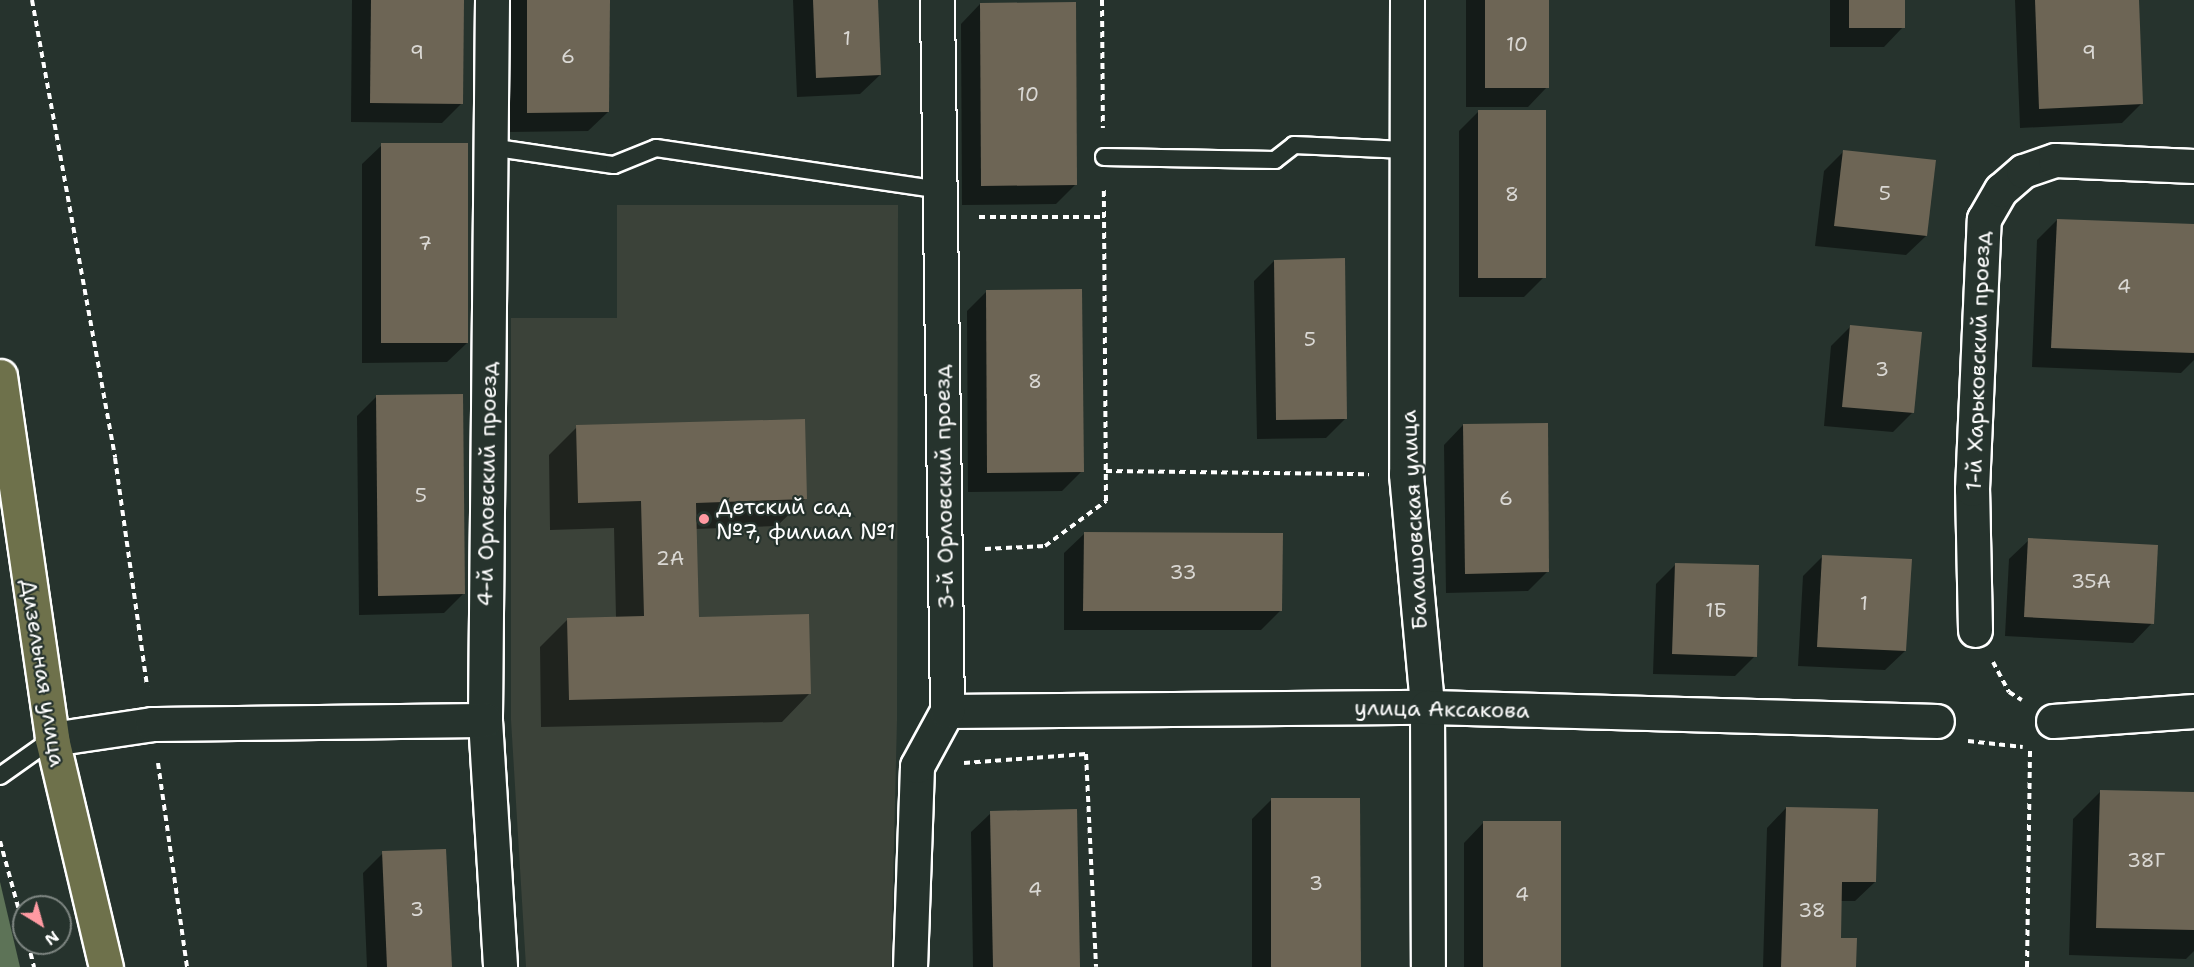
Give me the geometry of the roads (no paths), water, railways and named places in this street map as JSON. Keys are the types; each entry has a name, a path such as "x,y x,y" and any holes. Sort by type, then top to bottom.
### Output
{"main road":[{"name":"Дизельная улица","path":"0,376 10,529 52,739 106,967"}],"street":[{"name":"4-й Орловский проезд","path":"492,0 484,720 500,967"},
{"name":"3-й Орловский проезд","path":"937,0 947,711"},
{"name":"Балашовская улица","path":"1407,0 1406,474 1427,707 1428,967"},
{"name":"1-й Харьковский проезд","path":"1975,630 1972,489 1984,219 2001,190 2023,171 2055,160 2194,166"},
{"name":"улица Аксакова","path":"947,711 1427,707 1937,721"},
{"path":"910,967 916,766 947,711"},
{"path":"2053,721 2194,711"},
{"path":"52,739 152,724 484,720"}],"lane":[{"path":"1104,157 1275,160 1294,145 1406,150"},
{"path":"490,147 614,165 656,148 940,204"},
{"path":"0,776 52,739"}],"place":[{"name":"Детский сад №7, филиал №1","path":"704,519"}]}
